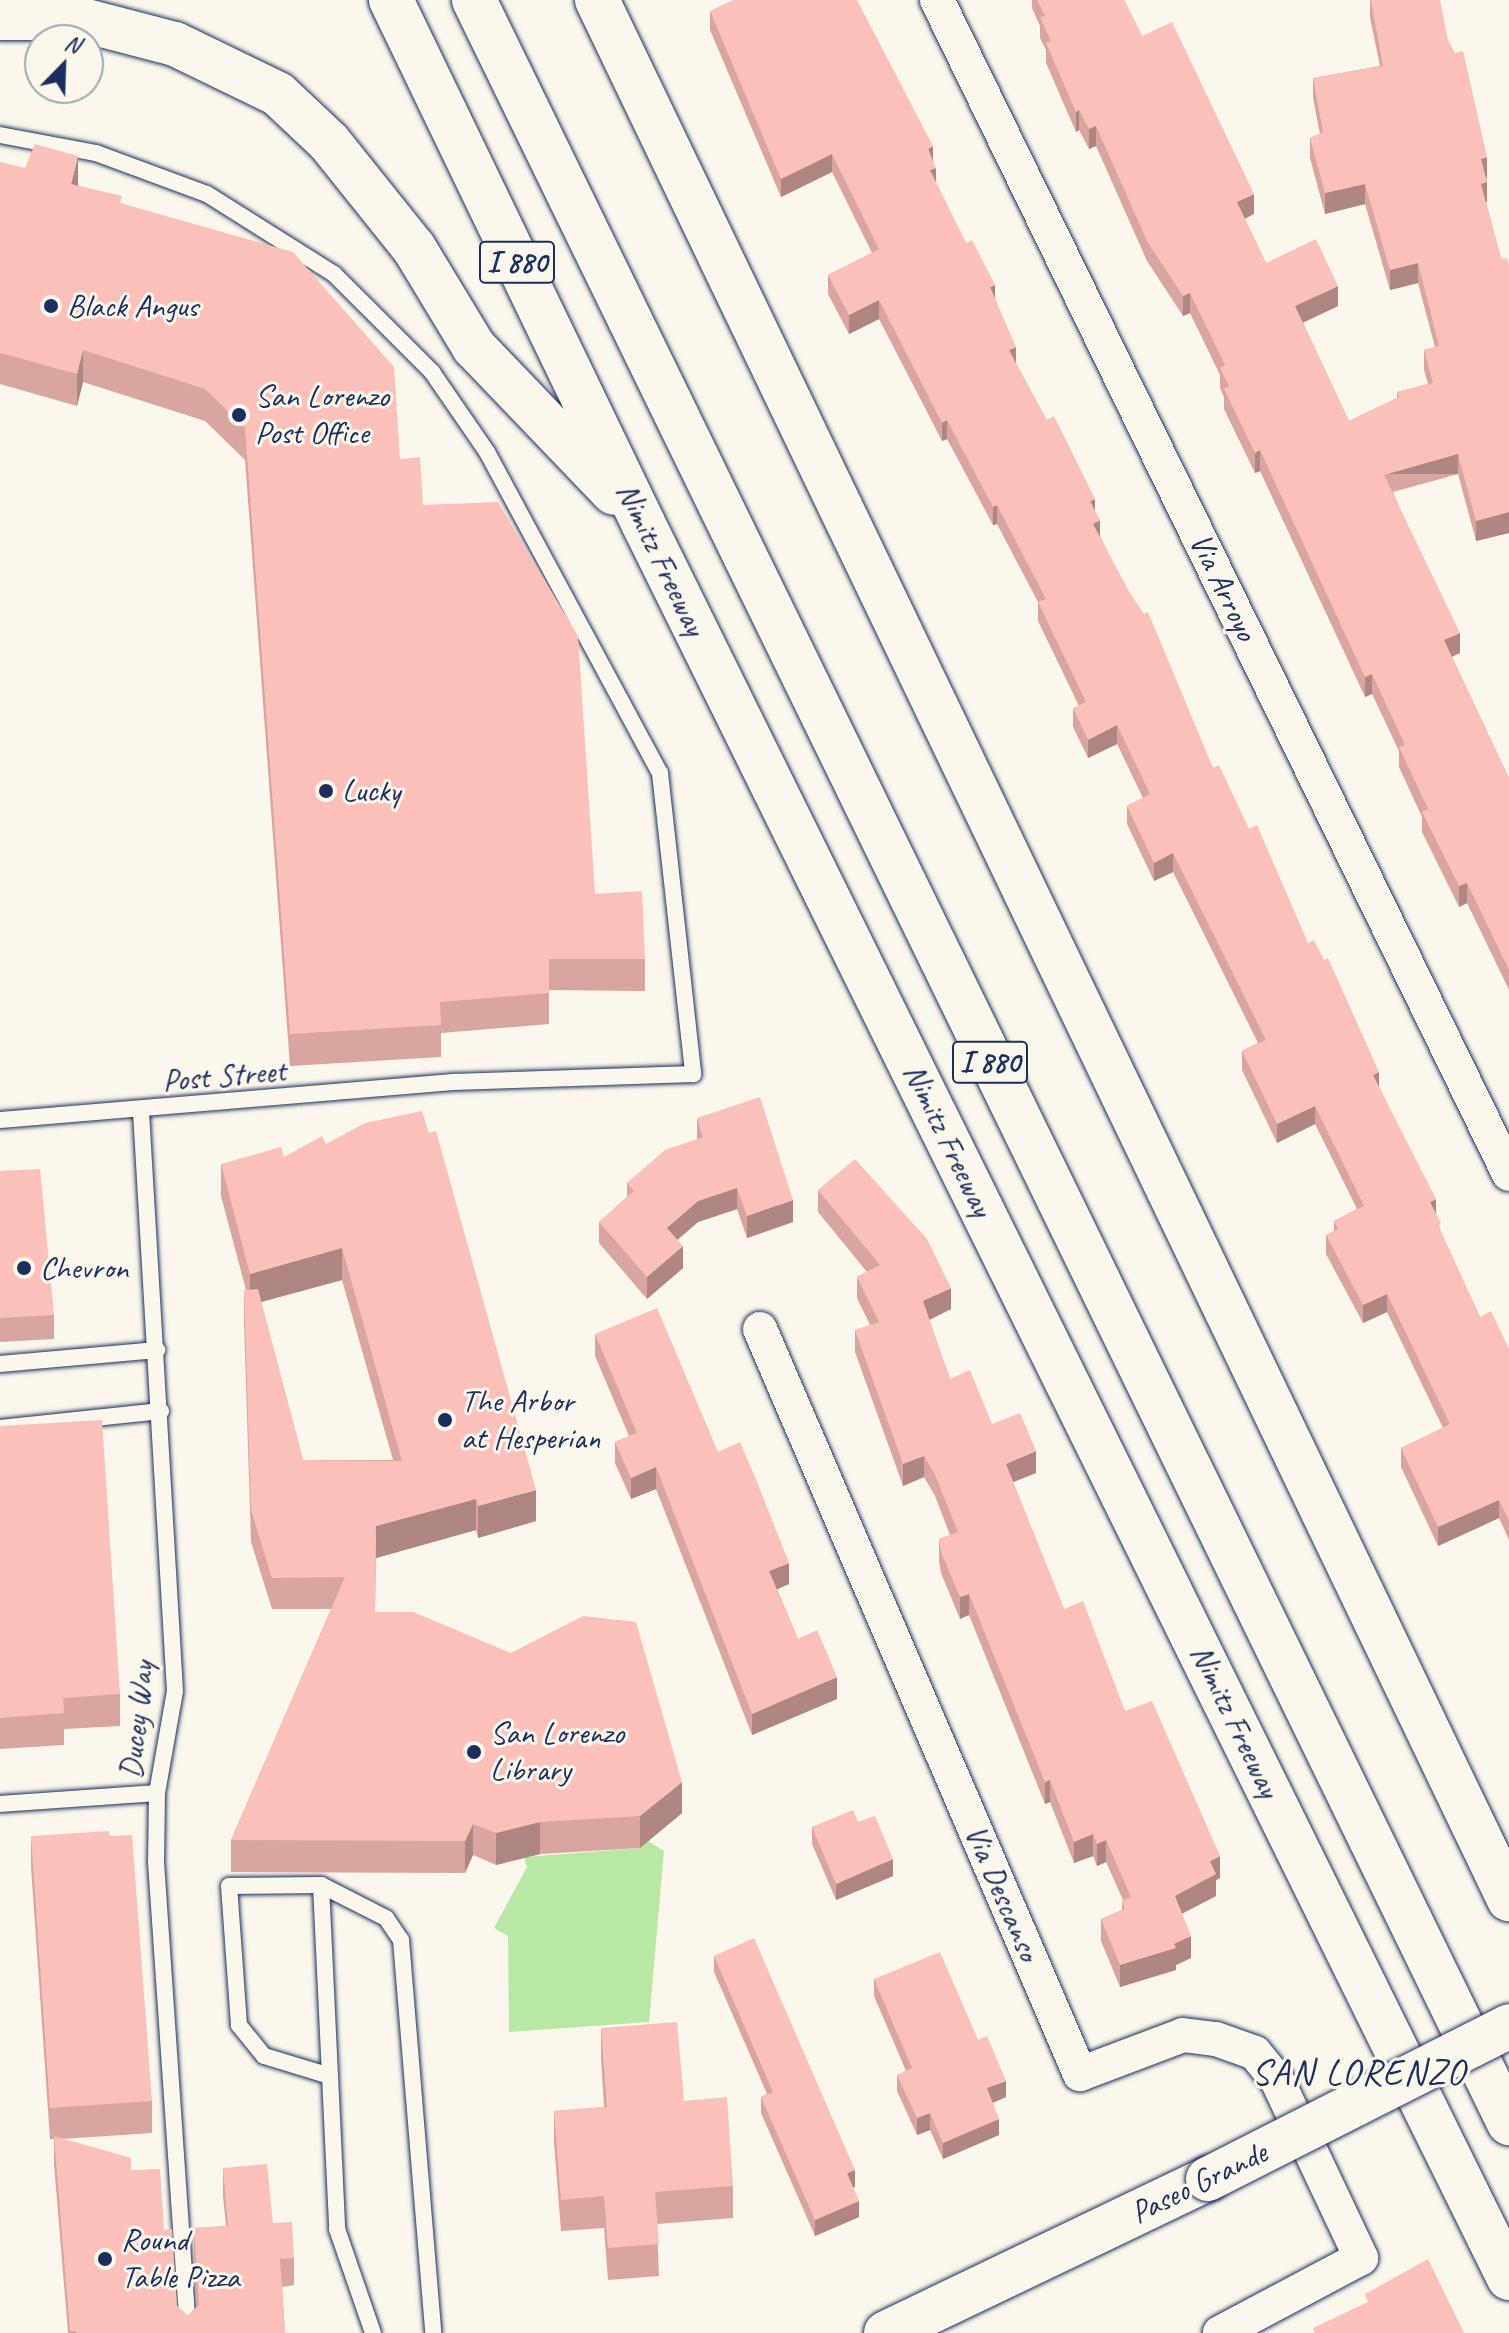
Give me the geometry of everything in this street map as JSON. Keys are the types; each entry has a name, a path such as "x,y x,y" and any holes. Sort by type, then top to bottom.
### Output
{"main road":[{"name":"Nimitz Freeway","path":"391,0 643,523 1509,2278"},
{"name":"I 880","path":"474,0 1509,2123"},
{"path":"597,0 1509,1899"},
{"path":"0,18 75,18 175,44 278,94 329,142 414,248 474,347 643,523"},
{"name":"Paseo Grande","path":"886,2333 1208,2179 1509,2026"}],"street":[{"name":"Via Arroyo","path":"937,0 1509,1174"},
{"name":"Via Descanso","path":"760,1329 1080,2074 1183,2035 1216,2039 1255,2053 1277,2080 1361,2258 1220,2333"}],"lane":[{"name":"Post Street","path":"0,135 96,153 207,194 299,248 379,317 432,372 487,452 660,773 693,1074 454,1082 141,1112 0,1120"},
{"name":"Ducey Way","path":"141,1112 161,1411 175,1691 157,1793 156,1862 188,2333"},
{"path":"0,1364 157,1350"},
{"path":"0,1428 161,1411"},
{"path":"0,1804 157,1793"},
{"path":"321,1885 337,2229 373,2333"},
{"path":"330,2076 264,2056 239,2025 229,1886 321,1885 386,1918 401,1940 433,2333"}],"green space":[{"path":"648,1841 664,1851 649,2022 509,2032 508,1936 494,1928 527,1867 524,1857 640,1848"}],"building":[{"path":"733,0 857,0 933,146 928,149 936,168 930,170 966,243 972,240 995,285 990,287 1016,347 1009,350 1046,420 1054,416 1095,499 1090,501 1100,520 1093,524 1131,595 1144,614 1148,612 1213,768 1219,765 1249,829 1257,825 1308,943 1314,940 1324,960 1328,958 1379,1072 1373,1075 1436,1199 1430,1202 1441,1223 1438,1225 1480,1317 1491,1311 1509,1349 1509,1521 1499,1500 1438,1527 1401,1448 1450,1424 1387,1294 1363,1305 1326,1235 1338,1229 1334,1221 1364,1206 1315,1106 1277,1124 1242,1051 1266,1040 1173,853 1154,863 1127,806 1150,794 1117,725 1088,740 1073,708 1086,702 1038,602 1046,599 997,505 993,507 947,420 942,423 879,300 849,315 828,275 879,249 832,154 781,179 710,11"},
{"path":"1037,0 1124,0 1142,36 1172,22 1254,194 1237,202 1266,263 1316,239 1338,286 1295,306 1349,421 1399,397 1397,392 1433,383 1424,350 1439,346 1418,263 1390,270 1365,184 1325,193 1310,138 1323,132 1313,78 1383,66 1371,0 1440,0 1448,40 1455,53 1463,51 1487,157 1481,159 1487,182 1481,184 1501,259 1507,258 1509,265 1509,512 1476,521 1458,454 1384,475 1460,633 1444,640 1509,778 1509,970 1467,883 1459,886 1422,812 1428,809 1399,747 1405,745 1372,674 1365,677 1260,450 1255,453 1224,389 1229,386 1220,368 1225,365 1190,293 1183,296 1147,241 1096,126 1089,129 1079,110 1076,112 1046,43 1051,41 1040,17 1045,16"},
{"path":"35,144 78,156 71,184 122,196 120,203 293,252 394,367 400,459 420,457 423,505 498,502 578,636 595,894 642,891 645,959 549,959 549,993 440,1002 441,1025 290,1034 245,428 205,389 83,350 77,374 0,353 0,162 25,168"},
{"path":"760,1097 793,1200 747,1216 737,1188 698,1201 667,1228 683,1246 647,1277 599,1222 634,1191 627,1183 665,1150 703,1137 697,1118"},
{"path":"422,1111 429,1133 436,1131 536,1490 478,1506 476,1499 376,1526 375,1612 413,1612 511,1653 583,1616 636,1622 682,1782 640,1816 540,1822 496,1833 473,1824 465,1841 231,1840 345,1577 272,1578 251,1510 244,1290 258,1289 303,1460 402,1461 342,1248 250,1274 221,1164 281,1147 284,1157 322,1136 326,1144 365,1123"},
{"path":"855,1159 927,1239 951,1288 923,1301 950,1379 970,1370 992,1424 1020,1413 1036,1451 1006,1464 1064,1609 1083,1601 1125,1711 1152,1701 1220,1856 1210,1861 1216,1874 1175,1896 1191,1936 1174,1944 1176,1948 1120,1965 1101,1919 1125,1909 1122,1901 1131,1897 1106,1840 1097,1844 1093,1834 1074,1842 1050,1780 1045,1782 969,1594 960,1597 941,1552 939,1539 958,1532 935,1475 924,1456 903,1464 855,1330 879,1322 857,1277 880,1265 818,1190"},
{"name":"Chevron","path":"40,1169 54,1315 0,1318 0,1171"},
{"path":"657,1308 718,1452 740,1442 789,1563 769,1571 798,1639 817,1630 837,1677 752,1714 656,1467 631,1478 615,1442 637,1433 595,1334"},
{"path":"102,1420 120,1694 63,1698 64,1713 0,1718 0,1426"},
{"path":"853,1810 858,1822 875,1816 893,1859 836,1884 812,1827"},
{"path":"109,1831 110,1836 132,1835 152,2101 50,2108 31,1836"},
{"path":"754,1938 855,2170 847,2173 859,2201 815,2220 761,2097 773,2092 714,1956"},
{"path":"940,1952 978,2040 987,2036 1006,2081 987,2088 999,2119 943,2143 930,2113 917,2118 897,2075 912,2068 874,1979"},
{"path":"677,2022 684,2101 727,2097 733,2186 655,2192 659,2244 608,2248 604,2196 561,2200 554,2111 607,2107 601,2028"},
{"path":"54,2136 131,2158 131,2170 160,2169 164,2230 172,2229 177,2306 188,2316 199,2305 194,2228 228,2226 223,2168 267,2164 273,2223 292,2222 294,2258 280,2259 285,2333 70,2331"},
{"path":"1428,2259 1464,2333 1315,2333 1313,2328 1368,2302 1365,2294"}],"place":[{"name":"Black Angus","path":"51,306"},
{"name":"San Lorenzo Post Office","path":"239,415"},
{"name":"Lucky","path":"326,791"},
{"name":"Chevron","path":"24,1268"},
{"name":"The Arbor at Hesperian","path":"445,1420"},
{"name":"San Lorenzo Library","path":"474,1752"},
{"name":"Round Table Pizza","path":"105,2259"}],"district":[{"name":"SAN LORENZO","path":"1359,2073"}]}
